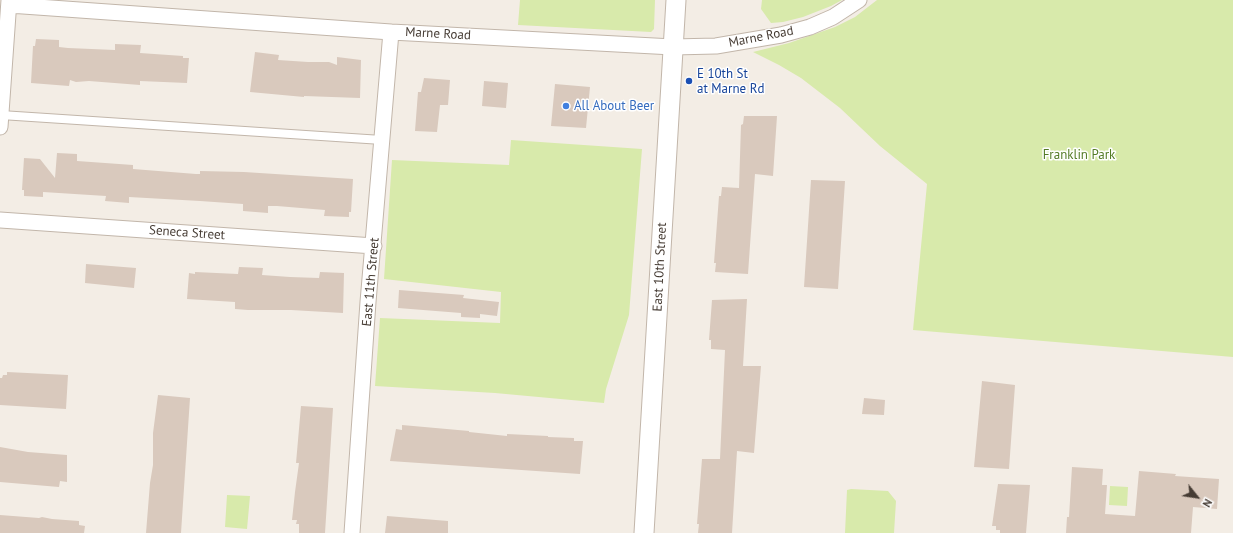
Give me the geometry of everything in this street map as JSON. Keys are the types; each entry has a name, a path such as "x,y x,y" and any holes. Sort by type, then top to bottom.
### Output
{"street":[{"name":"East 10th Street","path":"644,533 676,0"},
{"name":"Marne Road","path":"9,2 391,32 673,47 716,46 781,35 810,27 833,17 859,0"},
{"path":"0,121 9,2"},
{"name":"East 11th Street","path":"352,533 368,310 391,32"},
{"name":"Seneca Street","path":"0,220 374,246"}],"lane":[{"path":"0,121 382,140"}],"green space":[{"path":"520,0 655,0 654,29 651,32 518,25"},
{"path":"762,0 842,0 803,17 783,22 771,23 761,9"},
{"name":"Franklin Park","path":"877,0 1233,0 1233,357 913,330 927,184 880,146 840,108 801,78 753,52 789,43 835,27 855,17"},
{"path":"511,140 642,149 629,315 606,389 604,403 495,393 375,386 380,318 500,323 501,292 384,279 392,160 509,165"},
{"path":"1110,486 1128,487 1127,506 1109,505"},
{"path":"847,490 888,491 896,501 894,533 845,533"},
{"path":"227,495 250,496 247,529 225,527"}],"building":[{"path":"36,39 59,40 59,47 68,48 115,50 115,44 141,45 140,53 183,56 183,58 189,58 187,83 140,81 140,85 89,81 76,82 70,80 69,86 31,83 33,46 35,46"},
{"path":"255,52 279,55 278,60 329,62 337,65 337,57 361,60 360,98 304,97 250,92"},
{"path":"424,78 450,80 448,105 440,105 437,132 415,131 418,92 421,92"},
{"path":"484,81 508,83 506,108 482,106"},
{"path":"555,84 590,87 586,128 551,126"},
{"path":"744,116 777,116 773,176 755,174 748,274 715,272 716,263 714,263 719,196 721,196 722,187 739,188 741,125 743,124"},
{"path":"57,153 77,154 77,161 133,165 133,169 196,174 200,174 200,171 244,172 353,179 351,212 349,212 349,217 324,216 325,210 277,206 268,206 268,213 243,211 243,204 200,201 129,197 129,203 105,201 106,196 43,192 43,197 24,196 24,190 22,190 24,158 40,159 55,178"},
{"path":"811,180 845,181 838,289 804,287"},
{"path":"86,264 136,268 134,288 85,283"},
{"path":"239,267 263,268 262,275 290,277 319,278 320,272 344,273 343,313 235,309 235,302 187,299 189,273 238,274"},
{"path":"399,290 464,295 463,298 499,302 497,316 480,314 480,318 461,317 461,313 398,308"},
{"path":"747,299 743,366 761,366 754,453 737,451 732,533 698,533 699,524 697,524 702,459 720,459 725,350 711,349 711,340 709,340 712,300"},
{"path":"7,372 68,375 66,409 0,405 0,378 2,378 3,375 7,375"},
{"path":"982,381 1015,385 1009,469 974,467"},
{"path":"158,395 190,398 181,533 146,533 153,465 153,433"},
{"path":"864,398 885,400 884,415 862,414"},
{"path":"301,406 333,408 325,533 299,533 299,524 296,524 297,520 292,520 299,463 296,463"},
{"path":"402,425 507,436 507,434 574,438 574,441 583,441 580,474 390,461 396,429 402,430"},
{"path":"0,447 28,452 67,455 67,482 60,481 59,487 0,482"},
{"path":"1072,467 1103,469 1102,485 1107,485 1105,514 1135,516 1139,471 1176,474 1175,476 1219,479 1217,509 1193,507 1191,533 1066,533 1067,517 1069,517"},
{"path":"998,484 1030,485 1026,533 1000,533 1000,530 996,530 996,526 992,526"},
{"path":"0,515 79,521 79,525 85,526 84,533 0,533"},
{"path":"387,516 448,521 448,533 385,533"}],"place":[{"name":"E 10th St at Marne Rd","path":"689,81"},
{"name":"All About Beer","path":"566,106"}]}
